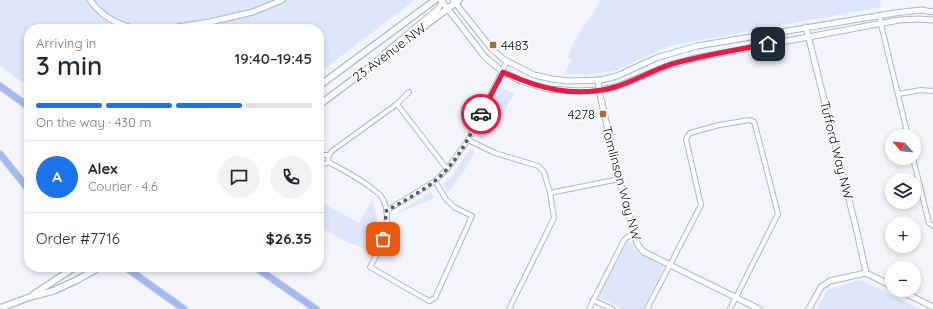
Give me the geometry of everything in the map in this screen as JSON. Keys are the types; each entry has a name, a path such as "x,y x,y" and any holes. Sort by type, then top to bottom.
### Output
{"main road":[{"name":"23 Avenue NW","path":"324,82 435,0"},
{"name":"23 Avenue NW","path":"324,101 447,9 455,1"},
{"path":"0,86 24,103"},
{"path":"0,154 24,184"},
{"path":"30,297 68,272"},
{"path":"0,308 30,297 53,291 91,272"},
{"path":"131,272 184,309"},
{"path":"262,272 316,309"}],"street":[{"path":"90,0 100,11 113,21 120,24"},
{"path":"197,24 253,12 282,0"},
{"path":"442,1 485,57 503,72 521,81 548,89 578,91 599,90 616,87 670,65 696,58 880,25 898,20 933,20"},
{"path":"367,69 392,46 438,9 442,1"},
{"path":"455,1 491,48 507,61 528,72 552,79 569,81 598,80 617,76 656,58 697,46 907,11 933,12"},
{"path":"879,16 906,129"},
{"name":"Tufford Way NW","path":"806,27 866,273"},
{"path":"386,211 435,181 447,169 468,140 503,72 507,61"},
{"name":"Tomlinson Way NW","path":"598,80 619,179 640,248 644,252 759,309"},
{"path":"898,94 920,90 933,91"},
{"path":"324,155 328,155 397,104 409,92"},
{"path":"397,104 447,169"},
{"path":"647,309 701,204 686,139 690,133 719,125 750,120 754,122 755,125 778,214 730,309"},
{"path":"468,140 494,153 538,166 544,172 550,194 554,218 509,309"},
{"path":"328,155 329,162"},
{"path":"324,164 329,162 358,177 381,196 386,211 385,232 381,247 370,267 429,301 435,298 472,216 454,207 446,199 435,181"},
{"path":"915,165 929,223 933,226"},
{"path":"550,194 619,179"},
{"path":"588,309 624,240 634,232"},
{"path":"810,309 821,287 830,281 866,273 885,282"},
{"path":"913,297 933,307"},
{"path":"593,300 612,309"}],"shaded area":[{"path":"0,0 415,0 324,69 324,24 24,24 24,83 0,66"},
{"path":"601,0 880,0 881,7 669,46 614,71 586,75 564,74 572,59 568,58 574,41"},
{"path":"501,87 514,94 502,116 495,119 483,139 476,136"},
{"path":"470,149 475,151 464,171 447,192 442,184 452,176"},
{"path":"431,192 434,198 392,216"},
{"path":"372,199 378,230 371,251 345,241 324,230 324,204 359,223"},
{"path":"628,241 632,242 637,252 663,266 663,270 643,309 622,309 600,298 599,296"},
{"path":"861,280 885,292 885,297 896,297 920,309 817,309 828,289"}],"way so far":[{"path":"383,239 385,232 386,211 435,181 447,169 468,140 481,114"}],"place":[{"name":"4483","path":"493,45"},
{"name":"4278","path":"603,114"}],"route":[{"path":"481,114 503,72 521,81 548,89 562,91 599,90 616,87 670,65 696,58 768,44"}]}
